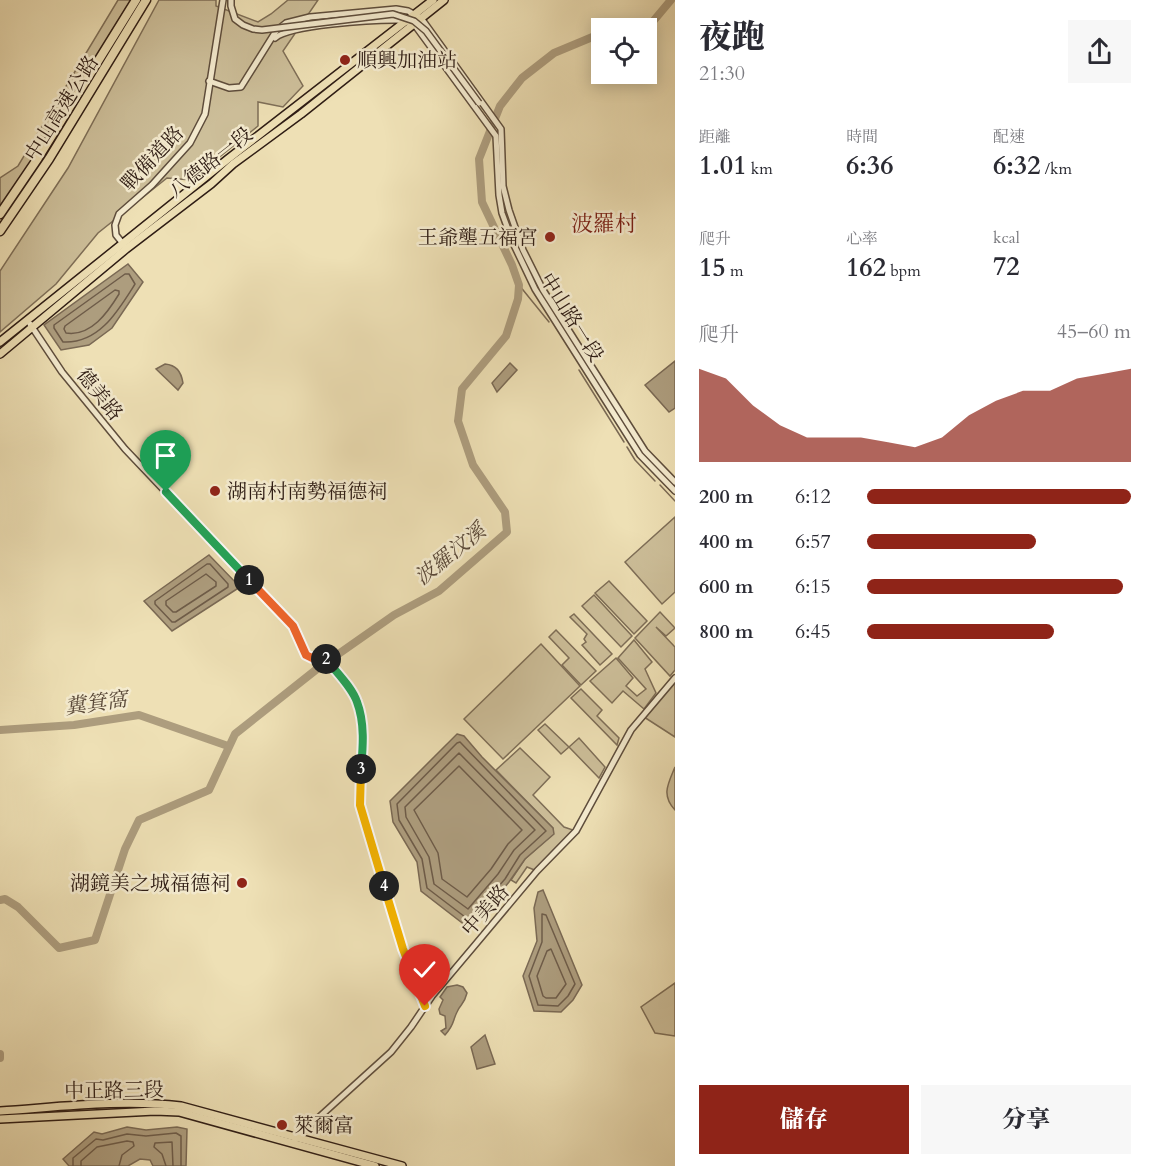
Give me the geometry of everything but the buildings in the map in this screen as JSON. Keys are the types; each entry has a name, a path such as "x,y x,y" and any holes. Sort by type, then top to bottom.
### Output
{"highway":[{"name":"中山高速公路","path":"0,214 38,158 136,0"},
{"name":"中山高速公路","path":"0,231 50,159 146,0"}],"main road":[{"name":"八德路一段","path":"0,342 414,24 418,16 433,0"},
{"name":"八德路一段","path":"0,354 124,247 405,22 444,0"},
{"name":"中正路三段","path":"0,1112 91,1104 157,1103 197,1110 295,1139"},
{"name":"中正路三段","path":"0,1119 155,1111 179,1112 295,1139"},
{"path":"295,1139 375,1166"},
{"path":"295,1139 402,1166"}],"street":[{"name":"戰備道路","path":"124,247 116,235 115,225 119,214 152,185 190,143 205,114 223,0"},
{"path":"231,0 235,19 243,26 262,30 368,16 393,14 405,16 418,23 426,31 479,103 488,110"},
{"path":"210,81 229,88 241,87 276,32 286,23 310,17 396,9 418,16 488,110"},
{"path":"269,44 283,32 312,27 398,20 414,24 482,115"},
{"path":"479,103 482,115"},
{"name":"中山路一段","path":"488,110 501,129 503,186 509,210 521,244 540,283 645,451 675,482"},
{"name":"中山路一段","path":"482,115 496,136 502,213 513,243 535,289 640,455 675,491"},
{"name":"德美路","path":"27,320 62,372 124,449 293,626 306,655 312,658 321,654 324,656 357,700 361,713 363,742 360,805 403,949 425,1006"},
{"name":"中美路","path":"295,1139 391,1052 425,1006 537,871 576,831 585,819 631,730 675,678"}],"shaded area":[{"path":"118,0 131,0 25,173 0,208 0,178 18,166"},
{"path":"159,0 216,0 216,6 258,22 288,0 318,0 283,51 303,86 283,107 258,102 258,126 191,180 167,178 98,233 56,284 0,332 0,271 68,168"},
{"path":"675,517 675,592 662,604 625,562"},
{"path":"609,581 647,621 634,634 595,593"},
{"path":"594,595 632,636 621,647 582,606"},
{"path":"660,612 675,628 666,636 656,627 675,647 675,670 670,676 635,638"},
{"path":"574,614 612,654 600,665 582,645 586,642 584,639 587,634 570,617"},
{"path":"556,630 596,671 581,685 562,665 569,658 549,637"},
{"path":"634,640 652,662 645,669 656,693 644,709 623,691 612,703 590,681 616,658 633,678 626,686 637,696 646,689 618,658"},
{"path":"541,644 580,686 503,759 464,719"},
{"path":"675,681 675,737 644,717"},
{"path":"581,689 602,710 597,716 619,738 617,745 571,698"},
{"path":"545,724 569,747 561,754 538,730"},
{"path":"579,738 605,767 599,778 569,747"},
{"path":"520,748 550,777 533,795 564,827 576,831 537,871 527,867 516,883 511,880 525,859 553,834 553,828 496,770"},
{"path":"675,767 675,810 668,799 667,789"},
{"path":"675,983 675,1036 655,1033 641,1007"}],"water":[{"path":"128,264 143,282 112,328 89,345 61,350 44,325"},
{"path":"675,361 675,408 669,412 645,385"},
{"path":"510,363 517,370 497,392 492,383"},
{"path":"165,364 175,367 181,375 183,383 178,390 156,369"},
{"path":"209,555 240,587 172,631 144,601"},
{"path":"457,734 464,736 553,828 554,834 525,859 470,929 421,891 417,862 393,822 390,801"},
{"path":"543,890 582,985 573,1000 561,1012 534,1011 523,976 537,941 534,908 538,892"},
{"path":"457,985 463,987 467,993 452,1026 445,1035 441,1031 446,1028 445,1016 440,1014 439,1009 443,1000 440,997 447,987"},
{"path":"485,1035 495,1064 477,1069 471,1047"},
{"path":"127,1127 146,1130 177,1127 187,1129 186,1166 153,1166 150,1160 140,1159 128,1166 69,1166 63,1159 94,1132 102,1134"}],"waterway":[{"name":"波羅汶溪","path":"656,18 671,0"},
{"name":"波羅汶溪","path":"0,900 5,899 18,907 59,948 95,940 125,849 139,820 209,790 235,734 317,669 394,615 439,591 507,532 505,512 473,465 458,421 462,389 506,336 518,299 519,285 512,265 482,202 479,159 500,106 522,78 554,53 591,38"},
{"path":"519,285 549,322"},
{"path":"579,370 624,442"},
{"path":"627,447 635,460 655,481"},
{"path":"660,485 675,501"},
{"name":"糞箕窩","path":"0,730 74,725 139,715 228,746"}],"place":[{"name":"順興加油站","path":"345,60"},
{"name":"王爺壟五福宮","path":"550,237"},
{"name":"湖南村南勢福德祠","path":"215,491"},
{"name":"湖鏡美之城福德祠","path":"242,883"},
{"name":"萊爾富","path":"282,1125"}],"district":[{"name":"波羅村","path":"604,223"}],"route":[{"path":"166,492 293,626 306,655 312,658 321,654 357,700 361,713 363,742 360,805 403,949 425,1006"}]}
